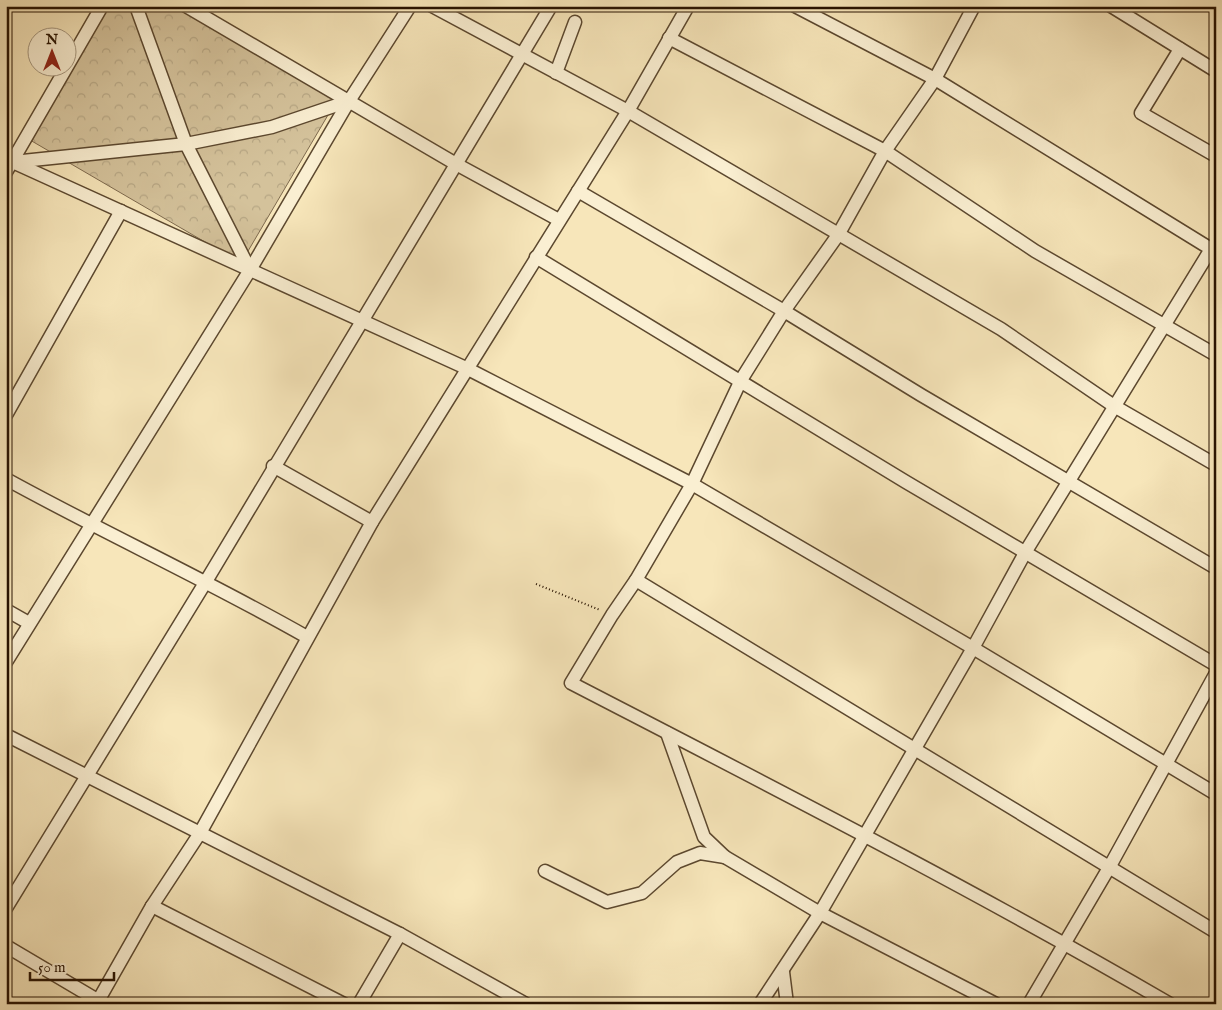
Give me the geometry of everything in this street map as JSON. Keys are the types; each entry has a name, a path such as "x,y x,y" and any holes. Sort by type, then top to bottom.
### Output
{"street":[{"path":"8,164 102,6"},
{"path":"136,6 186,144 250,270"},
{"path":"186,6 456,164 559,220"},
{"path":"6,662 250,270 349,101 410,6"},
{"path":"432,6 628,111 1001,329 1114,406 1216,464"},
{"path":"6,908 205,583 273,466 551,6"},
{"path":"6,946 101,1002 152,906 200,834 372,522 466,368 628,111 688,6"},
{"path":"760,1004 783,972 866,835 974,648 1026,551 1163,326 1214,247 935,79 795,6"},
{"path":"974,6 935,79 885,151 838,235 784,311 741,380 692,484 636,580 612,614 571,683 866,835 1065,942 1170,1004"},
{"path":"1111,6 1216,72"},
{"path":"556,72 575,22"},
{"path":"669,38 885,151 1035,251 1216,355"},
{"path":"1180,49 1141,113 1216,156"},
{"path":"8,164 186,144 272,127 349,101"},
{"path":"8,164 121,211 466,368 692,484 974,648 1216,794"},
{"path":"578,191 1216,568"},
{"path":"6,415 121,211"},
{"path":"536,257 906,482 1026,551 1216,665"},
{"path":"273,466 372,522"},
{"path":"6,479 90,526 308,637"},
{"path":"636,580 1216,932"},
{"path":"6,610 29,623"},
{"path":"1030,1004 1110,866 1216,672"},
{"path":"667,733 704,837 725,856 820,913 996,1004"},
{"path":"6,735 400,934 526,1004"},
{"path":"545,872 607,902 642,893 677,862 700,853 725,856"},
{"path":"152,906 344,1004"},
{"path":"359,1004 400,934"},
{"path":"783,972 787,1004"}],"path":[{"path":"536,584 612,614"}],"green space":[{"path":"109,6 180,6 338,98 241,263 30,140 67,78 78,78 78,59"}]}
